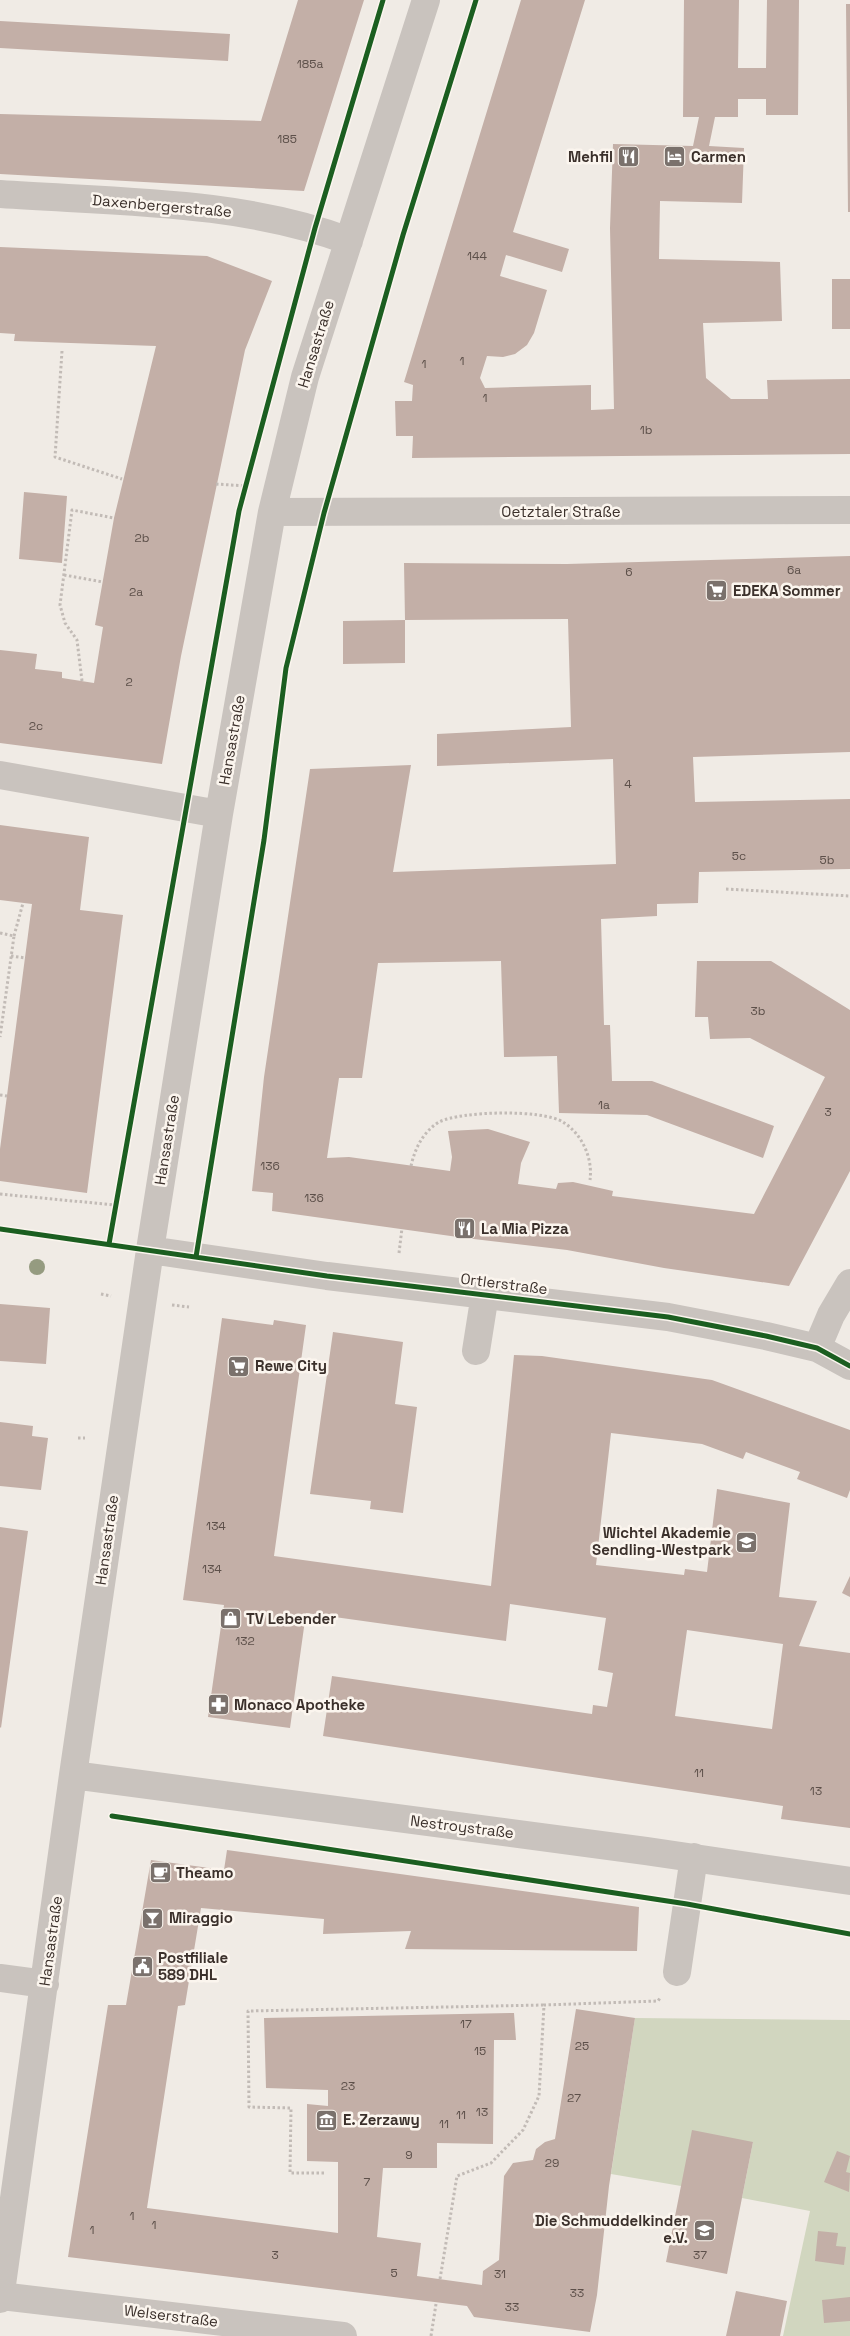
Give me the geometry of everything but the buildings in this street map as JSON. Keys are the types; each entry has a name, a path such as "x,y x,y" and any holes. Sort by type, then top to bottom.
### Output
{"street":[{"name":"Hansastraße","path":"0,2297 73,1775 150,1250 219,814 272,512 305,377 426,0"},
{"name":"Daxenbergerstraße","path":"0,194 218,208 315,228 349,241"},
{"name":"Oetztaler Straße","path":"272,512 850,510"},
{"path":"0,775 219,814"},
{"name":"Ortlerstraße","path":"150,1250 327,1276 668,1317 817,1348 850,1366"},
{"path":"817,1348 831,1315 850,1283"},
{"path":"476,1351 485,1294"},
{"name":"Nestroystraße","path":"73,1775 694,1857 850,1881"},
{"path":"677,1972 694,1857"},
{"path":"0,1978 45,1984"},
{"name":"Welserstraße","path":"0,2297 342,2336"}],"path":[{"path":"62,351 55,457 122,479"},
{"path":"216,484 246,486"},
{"path":"82,681 77,640 65,623 60,605 72,510 114,518"},
{"path":"64,575 103,582"},
{"path":"726,889 850,896"},
{"path":"0,1037 14,936 23,903"},
{"path":"0,933 14,936"},
{"path":"11,956 26,958"},
{"path":"0,1095 7,1096"},
{"path":"411,1166 419,1142 438,1123 462,1115 496,1112 545,1117 562,1121 573,1131 585,1148 590,1162 590,1180"},
{"path":"202,1192 208,1194"},
{"path":"0,1194 115,1205"},
{"path":"78,1438 84,1438"},
{"path":"324,2173 290,2173 291,2108 249,2107 248,2011 658,2001 677,1972"},
{"path":"440,2279 457,2176 491,2163 523,2130 539,2096 544,2005"},
{"path":"431,2336 436,2304"}],"green space":[{"path":"635,2018 850,2020 850,2336 783,2336 810,2211 742,2198 753,2142 681,2186 611,2174"}],"cycle path":[{"path":"109,1244 239,511 315,228 383,0"},
{"path":"196,1257 264,840 286,668 324,513 403,235 476,0"},
{"path":"0,1229 327,1276 668,1317 817,1348 850,1366"},
{"path":"112,1816 687,1904 850,1934"}],"place":[{"name":"Mehfil","path":"629,157"},
{"name":"Carmen","path":"675,157"},
{"name":"EDEKA Sommer","path":"717,591"},
{"name":"La Mia Pizza","path":"465,1229"},
{"name":"Rewe City","path":"239,1366"},
{"name":"Wichtel Akademie Sendling-Westpark","path":"747,1542"},
{"name":"TV Lebender","path":"230,1619"},
{"name":"Monaco Apotheke","path":"218,1705"},
{"name":"Theamo","path":"160,1873"},
{"name":"Miraggio","path":"153,1918"},
{"name":"Postfiliale 589 DHL","path":"142,1967"},
{"name":"E. Zerzawy","path":"327,2120"},
{"name":"Die Schmuddelkinder e.V.","path":"704,2230"}]}
